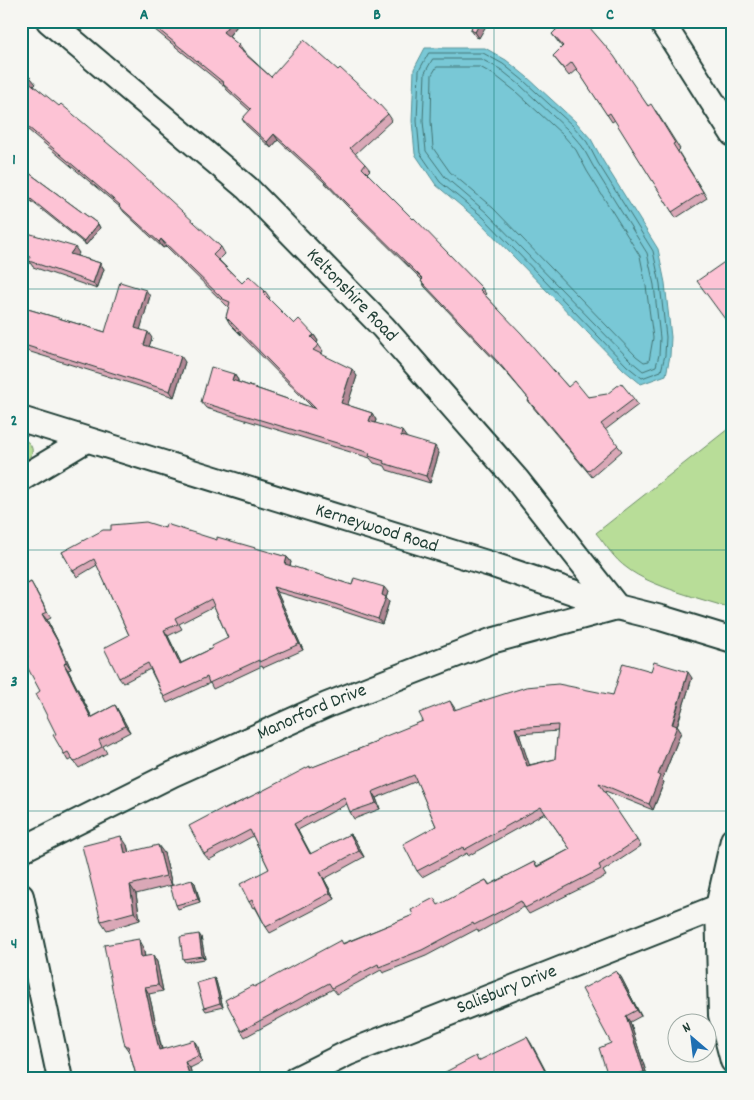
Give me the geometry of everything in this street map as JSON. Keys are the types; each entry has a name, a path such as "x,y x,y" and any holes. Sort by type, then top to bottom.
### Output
{"street":[{"name":"Keltonshire Road","path":"49,21 247,188 376,320 517,480 617,607"},
{"path":"661,21 733,134"},
{"name":"Kerneywood Road","path":"21,419 493,565 617,607 733,640"},
{"path":"21,479 86,440"},
{"name":"Manorford Drive","path":"21,850 173,774 327,705 491,641 617,607"},
{"path":"733,840 718,907 721,1015 733,1061"},
{"path":"21,896 60,1079"},
{"name":"Salisbury Drive","path":"296,1079 348,1053 718,907"}],"green space":[{"path":"733,425 733,609 663,587 637,575 610,552 596,533"},
{"path":"21,437 32,447 32,454 21,464"},
{"path":"733,894 733,1006 729,950"}],"water":[{"path":"425,48 485,48 506,60 527,77 576,122 591,139 658,249 665,283 671,337 666,375 641,384 624,370 479,221 436,185 415,154 412,121 414,69"}],"building":[{"path":"148,21 232,21 223,32 271,77 304,40 338,70 340,68 388,114 350,148 365,164 362,168 482,288 480,290 522,334 568,387 575,381 588,397 607,394 621,383 634,399 601,424 618,445 588,471 499,363 421,281 423,279 320,176 274,134 267,142 242,119 251,109 224,83"},
{"path":"473,21 481,21 475,32 471,30"},
{"path":"548,21 584,21 614,56 648,106 651,104 703,192 672,212 610,113 607,115 572,62 564,69 553,56 563,46 552,34 558,28"},
{"path":"727,21 733,21 733,30"},
{"path":"21,70 31,78 28,81 59,106 61,104 118,152 221,247 213,255 242,283 249,276 294,324 299,319 314,335 311,337 319,345 313,350 352,369 341,403 372,413 369,421 402,431 401,436 435,446 426,476 383,463 384,461 369,456 370,453 201,402 211,367 234,374 232,380 316,409 226,317 230,302 223,299 161,239 159,242 120,205 21,121"},
{"path":"21,167 98,224 84,242 21,191"},
{"path":"21,231 75,247 70,254 100,263 93,283 29,261 30,257 21,254"},
{"path":"733,256 733,330 697,281"},
{"path":"120,282 146,290 135,328 148,332 144,345 181,356 170,391 21,344 21,307 105,332"},
{"path":"146,522 165,528 166,524 217,540 217,537 287,557 285,564 352,585 354,578 384,587 382,595 386,597 378,619 329,602 273,587 299,644 209,683 207,677 164,697 148,663 119,678 104,648 129,635 94,559 73,571 62,552 103,530 111,530 111,525","holes":["211,599 228,638 212,646 213,648 180,664 164,630 178,624 175,618"]},
{"path":"21,576 26,585 31,582 47,612 42,614 59,644 66,662 64,664 91,718 115,705 125,726 99,740 102,747 74,762 68,752 64,754 53,735 56,734 36,694 40,691 23,659 28,657 21,644"},
{"path":"654,662 688,672 672,724 677,726 649,804 599,783 637,840 599,865 601,869 525,908 521,901 474,925 473,923 422,950 379,967 378,964 332,988 329,983 241,1031 225,1000 253,985 254,987 341,940 343,944 413,915 411,910 434,898 438,905 486,880 489,885 534,862 537,867 570,849 541,807 464,850 463,847 417,871 403,844 436,826 414,775 372,792 376,803 350,812 344,797 294,824 310,854 350,834 359,851 320,872 330,893 266,927 252,900 249,902 240,884 269,869 250,830 204,854 189,826 310,766 310,768 377,742 376,740 423,721 419,713 450,701 454,710 526,687 558,684 613,695 623,663 651,671","holes":["558,725 555,759 527,766 515,728"]},
{"path":"121,836 125,853 158,845 166,876 130,885 134,912 101,921 82,846"},
{"path":"192,880 198,899 176,905 170,886"},
{"path":"199,934 202,956 183,959 180,937"},
{"path":"139,939 141,957 153,955 158,985 145,987 159,1050 194,1040 198,1056 185,1062 189,1074 172,1079 137,1079 128,1046 125,1046 104,945"},
{"path":"616,971 637,1010 626,1016 644,1072 623,1079 609,1079 599,1048 611,1043 582,989"},
{"path":"214,978 220,1003 204,1008 197,983"},
{"path":"527,1037 547,1075 545,1076 546,1079 432,1079 476,1056 478,1061"},
{"path":"430,1075 432,1079 423,1079"}]}
